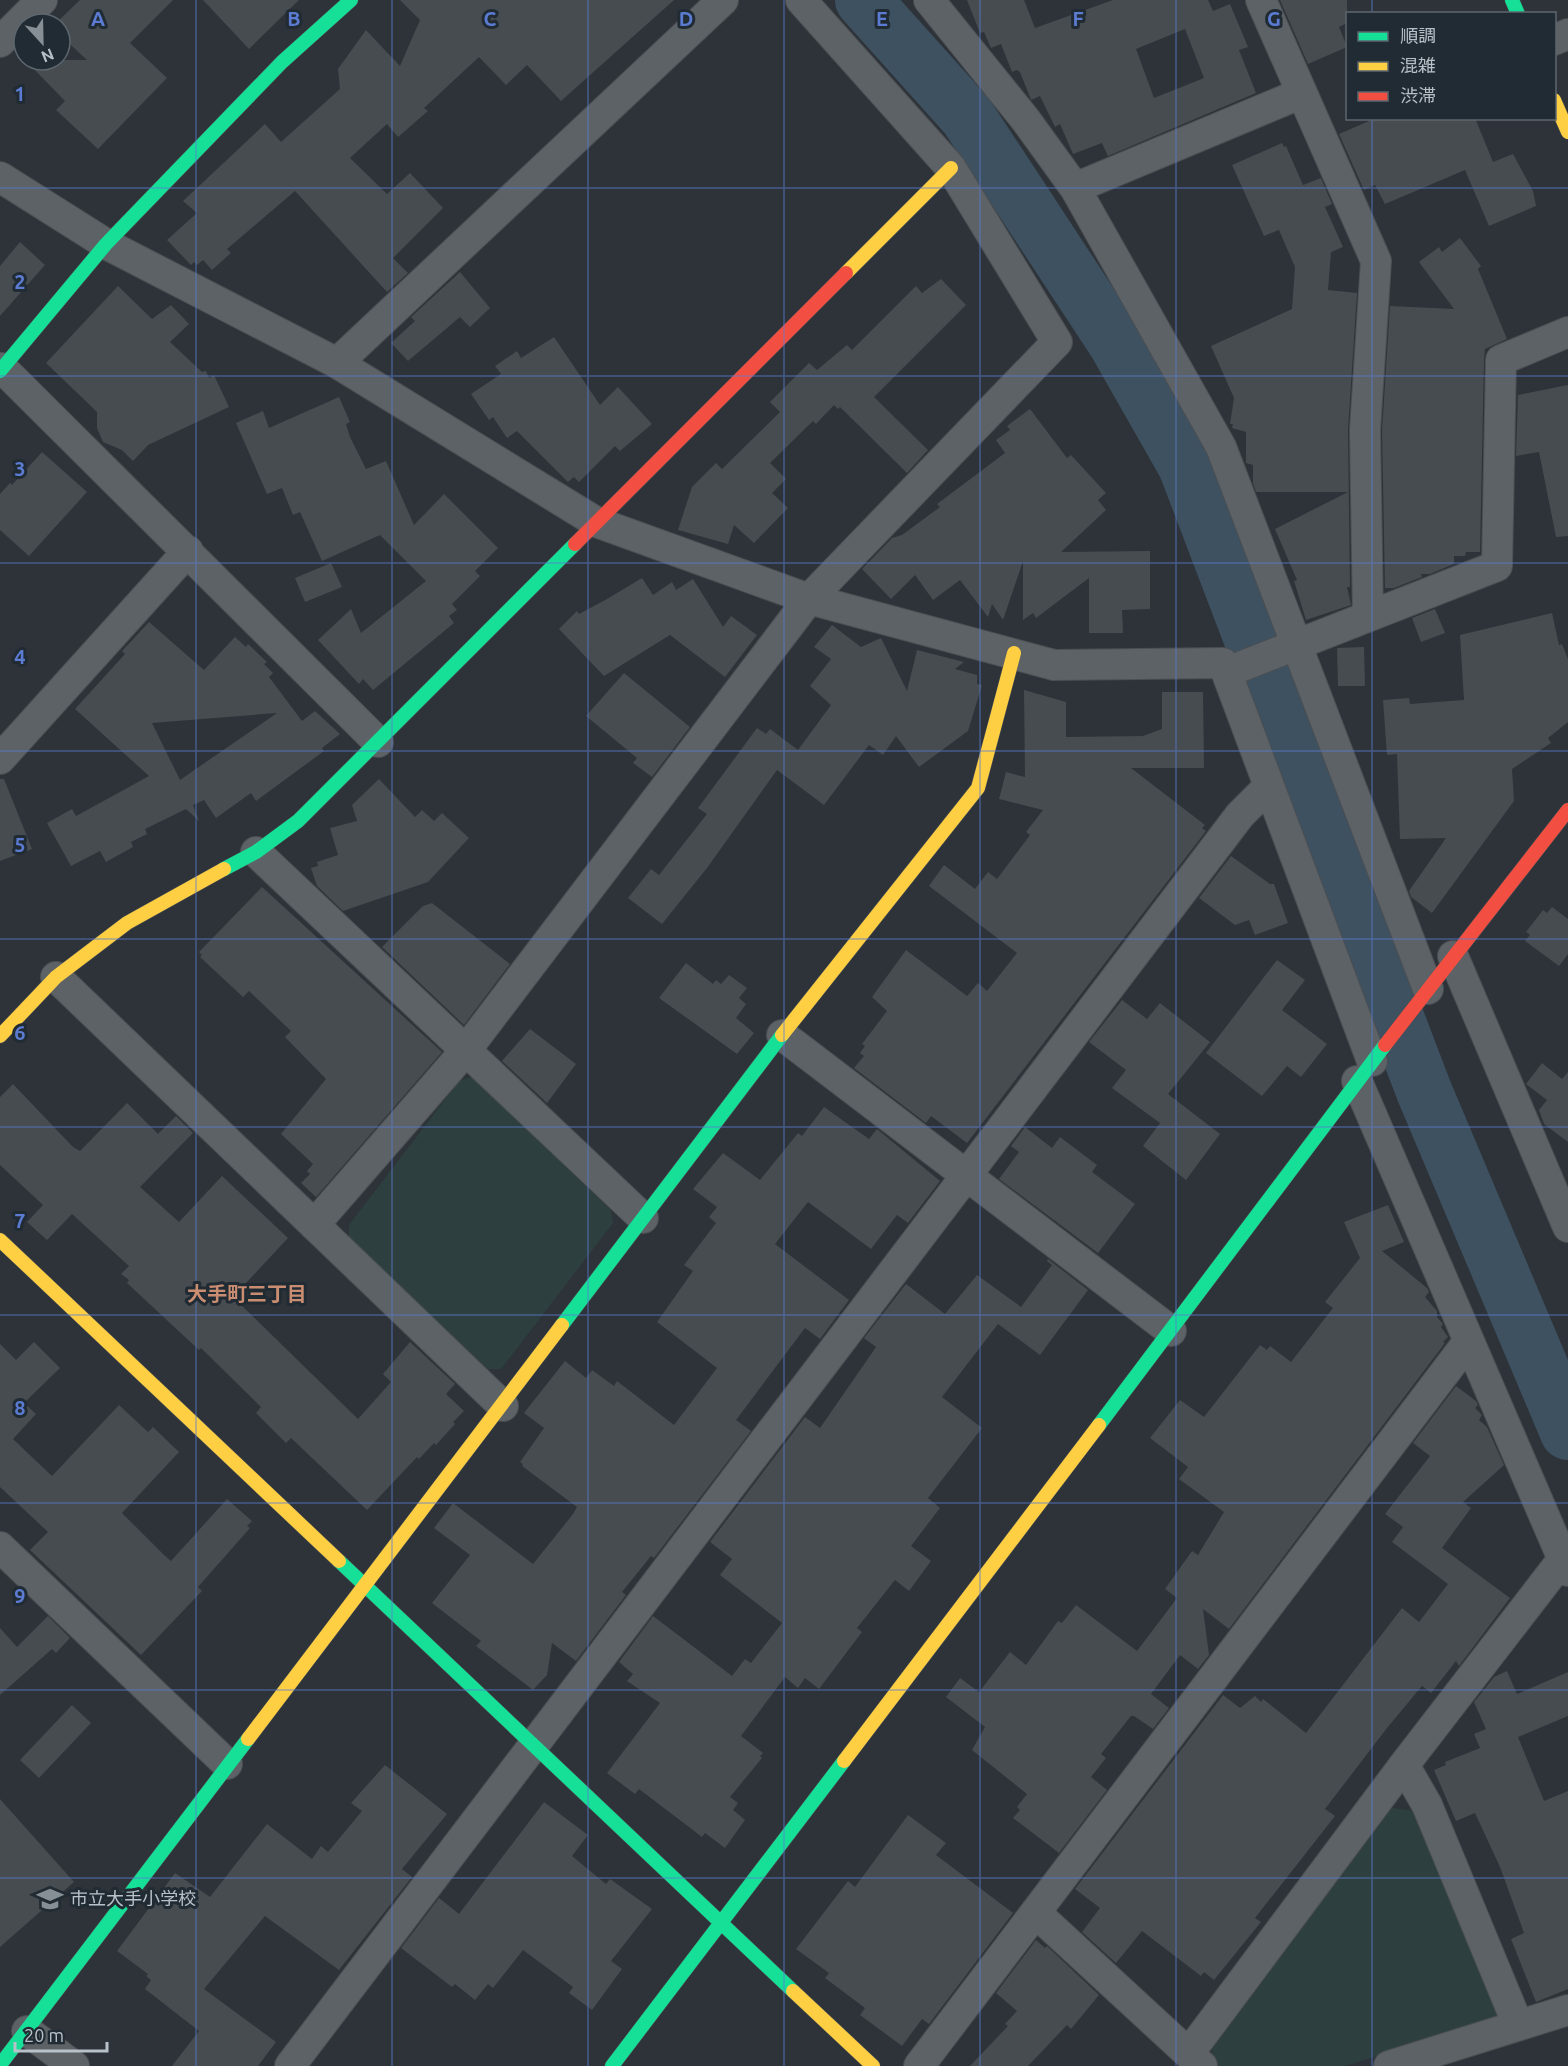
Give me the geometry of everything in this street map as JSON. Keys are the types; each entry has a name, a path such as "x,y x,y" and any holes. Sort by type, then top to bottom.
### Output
{"street":[{"path":"0,42 42,0"},
{"path":"351,0 282,62 106,244 1,369 188,551 378,742"},
{"path":"337,363 723,0"},
{"path":"314,1225 466,1050 809,599 1057,342 951,168 801,0"},
{"path":"929,0 1025,119 1075,188 1221,447 1289,648 1428,989"},
{"path":"1261,0 1376,261 1365,430 1368,616"},
{"path":"1075,188 1302,93"},
{"path":"1556,105 1568,132"},
{"path":"0,1036 56,977 127,923 256,852 298,821 951,168"},
{"path":"0,177 106,244 337,363 596,522 809,599 1014,652 1054,665 1223,663 1234,669 1269,786 1364,1071 1468,1342 1565,1565 1404,1765 1196,2060 1036,1913"},
{"path":"1234,669 1497,566 1501,360 1568,332"},
{"path":"0,759 188,551"},
{"path":"0,2065 227,1764 503,1406 782,1035 978,788 1014,652"},
{"path":"290,2066 1240,815 1269,786"},
{"path":"612,2066 1171,1331 1364,1071 1568,810"},
{"path":"256,852 643,1218"},
{"path":"1453,956 1565,1210"},
{"path":"56,977 503,1406"},
{"path":"782,1035 1171,1331"},
{"path":"0,1240 873,2066"},
{"path":"919,2066 1468,1342"},
{"path":"0,1547 227,1764"},
{"path":"1404,1765 1427,1805 1518,2025"},
{"path":"1389,2066 1568,2010"},
{"path":"27,2031 74,2066"}],"shaded area":[{"path":"473,1077 611,1210 613,1223 501,1369 488,1369 349,1238 349,1225 460,1080"},
{"path":"1392,1808 1415,1811 1500,2009 1493,2021 1345,2066 1218,2066 1212,2060 1212,2047"}],"building":[{"path":"80,0 173,0 130,43 167,78 98,149 56,110 65,101 37,72 72,72 72,60 87,60 72,46 72,12 68,12"},
{"path":"203,0 299,0 249,49"},
{"path":"400,0 674,0 561,101 527,65 506,85 479,57 424,108 428,111 398,137 387,124 350,158 387,194 410,173 443,208 393,258 408,273 387,292 295,191 227,249 231,253 212,270 203,260 197,265 194,262 191,265 167,240 197,213 183,201 265,124 281,142 340,89 338,69 366,30 400,66 420,20"},
{"path":"967,0 1024,0 1035,28 1113,0 1208,0 1213,11 1230,4 1248,47 1239,50 1256,93 1108,156 1102,143 1073,154 1060,124 1055,127 1040,96 1031,100 1020,72 1017,70 1012,72 1001,44 991,48 984,32 980,33","holes":["1185,29 1204,78 1154,98 1136,49"]},
{"path":"1280,0 1347,0 1346,24 1339,27 1346,47 1308,64"},
{"path":"1371,120 1476,120 1493,162 1513,154 1533,191 1536,206 1489,226 1465,170 1385,204 1375,185 1364,190 1339,134"},
{"path":"1282,143 1284,147 1286,146 1303,185 1321,178 1332,204 1325,207 1343,247 1331,252 1328,290 1357,293 1348,430 1350,587 1347,587 1351,605 1306,620 1294,581 1297,580 1275,529 1348,492 1256,492 1253,483 1253,465 1246,463 1246,432 1232,428 1233,424 1230,424 1234,398 1211,346 1292,309 1295,267 1279,230 1264,236 1232,165"},
{"path":"1460,238 1481,266 1478,269 1507,339 1485,349 1480,552 1466,552 1465,556 1454,556 1454,564 1430,574 1421,574 1422,577 1394,588 1385,588 1382,430 1390,306 1454,309 1419,262 1439,247 1442,252"},
{"path":"20,242 45,265 0,316 0,266"},
{"path":"460,272 490,308 470,327 460,317 408,361 391,343 415,321 411,317"},
{"path":"941,279 966,305 874,397 928,450 907,473 840,407 838,409 834,405 816,424 813,421 770,463 786,479 772,493 788,508 754,543 734,525 728,544 678,530 692,487 716,463 722,469 780,412 770,402 809,363 817,370 847,345 852,350 916,286 922,293"},
{"path":"118,286 152,319 171,305 189,324 170,342 202,372 206,371 209,378 214,375 229,407 148,445 133,461 122,450 103,442 97,428 97,412 46,363"},
{"path":"554,337 600,405 618,387 652,424 620,451 615,446 579,482 574,477 568,482 517,431 507,438 493,417 489,420 471,394 501,374 495,366 517,351 521,358"},
{"path":"1568,385 1568,536 1556,537 1539,452 1516,456 1518,395"},
{"path":"339,397 350,422 346,424 350,437 366,469 386,461 414,525 444,494 498,548 475,571 480,576 452,604 457,610 449,616 454,623 373,690 363,679 359,684 318,640 351,609 361,633 426,581 380,535 322,561 300,512 293,515 282,488 267,494 236,423 263,411 269,428"},
{"path":"1030,409 1067,458 1071,455 1106,493 1098,500 1106,510 1061,552 1150,551 1150,609 1122,610 1123,633 1089,633 1089,578 1036,618 1033,613 1023,620 1023,561 1003,620 992,604 988,617 960,580 933,600 915,575 891,599 862,569 892,538 902,535 940,507 937,504 1005,453 996,440 1010,430 1007,426"},
{"path":"42,452 87,492 29,556 0,530 0,494 10,483 12,485"},
{"path":"331,563 342,587 305,602 295,578"},
{"path":"642,578 653,595 672,582 676,590 693,579 723,627 731,616 757,635 725,677 670,635 604,676 559,629 577,611 579,614"},
{"path":"1435,609 1445,633 1421,642 1412,618"},
{"path":"1552,613 1559,645 1562,644 1568,659 1568,722 1548,738 1551,743 1512,769 1514,801 1432,913 1411,897 1409,891 1446,838 1400,839 1397,754 1387,755 1383,700 1409,698 1410,704 1464,700 1460,635"},
{"path":"149,622 204,670 235,637 246,647 248,644 267,662 264,664 273,673 269,677 302,721 315,711 340,734 322,748 324,751 256,801 251,793 216,818 204,800 193,805 199,821 186,809 145,829 147,834 131,842 133,847 106,862 100,851 71,866 47,823 72,809 76,816 149,776 75,709 125,654 122,651","holes":["277,713 180,780 152,723"]},
{"path":"832,625 861,647 881,638 907,691 917,650 964,662 955,669 977,675 977,684 982,685 968,731 919,767 896,736 883,755 869,745 824,805 777,770 707,868 662,924 628,898 651,869 659,875 707,814 698,808 757,728 766,734 770,729 798,750 831,705 810,686 831,659 814,647"},
{"path":"1364,647 1365,686 1338,686 1337,648"},
{"path":"624,673 690,727 652,777 633,763 637,758 586,716"},
{"path":"1024,690 1066,702 1066,737 1143,736 1162,729 1162,692 1203,692 1204,768 1131,768 1205,825 1202,828 1206,831 967,1143 931,1116 926,1123 854,1068 864,1056 860,1053 865,1046 862,1044 887,1011 872,997 906,950 967,996 978,983 987,991 1017,953 929,886 944,865 975,889 988,872 997,879 1030,835 1026,832 1043,810 999,799 1006,772 1025,777"},
{"path":"0,779 4,779 32,849 0,861"},
{"path":"379,779 415,817 422,810 434,821 442,813 469,838 428,882 343,911 317,886 311,868 318,866 317,862 338,855 330,828 357,821 352,805"},
{"path":"1231,856 1270,884 1274,884 1288,923 1255,935 1249,920 1235,925 1199,898"},
{"path":"262,887 442,1052 316,1197 301,1183 310,1174 307,1171 313,1164 281,1134 326,1079 285,1037 291,1031 249,991 243,997 200,957 202,955 199,952"},
{"path":"432,903 510,964 464,1025 382,947 423,906"},
{"path":"1552,907 1568,919 1568,954 1559,966 1525,941 1530,935 1526,932 1543,910 1547,913"},
{"path":"1277,960 1305,980 1282,1010 1327,1044 1301,1077 1287,1066 1262,1096 1206,1053"},
{"path":"686,963 713,984 716,980 721,984 729,975 747,988 739,998 746,1004 736,1018 754,1033 737,1054 659,998"},
{"path":"1122,1000 1147,1019 1160,1003 1210,1042 1168,1094 1220,1134 1186,1180 1143,1146 1160,1123 1112,1088 1126,1070 1089,1042"},
{"path":"530,1029 576,1064 547,1103 502,1061"},
{"path":"1542,1063 1562,1079 1568,1072 1568,1142 1544,1124 1539,1110 1547,1100 1526,1084"},
{"path":"13,1084 73,1147 80,1151 127,1103 158,1134 176,1116 193,1133 140,1187 179,1222 222,1176 288,1238 233,1297 358,1419 391,1382 383,1374 410,1342 455,1384 446,1394 464,1411 453,1422 455,1424 436,1445 434,1443 419,1459 417,1457 367,1510 291,1438 286,1443 256,1413 261,1407 201,1348 199,1350 127,1283 129,1280 121,1274 129,1266 72,1214 47,1240 27,1222 43,1205 0,1165 0,1097"},
{"path":"824,1107 869,1139 877,1129 940,1181 908,1223 897,1215 871,1249 808,1202 775,1244 849,1300 820,1339 805,1328 736,1420 751,1431 654,1558 651,1556 622,1592 626,1595 576,1661 552,1643 547,1675 533,1690 476,1646 481,1641 432,1603 470,1555 434,1528 453,1503 533,1564 573,1514 577,1507 522,1466 520,1462 544,1428 524,1413 565,1361 586,1378 592,1370 614,1386 617,1381 674,1425 717,1368 657,1322 693,1271 684,1265 716,1223 709,1217 717,1207 693,1189 723,1153 760,1180 798,1133 802,1136"},
{"path":"1025,1127 1052,1148 1060,1137 1097,1165 1092,1172 1135,1204 1098,1253 999,1179 1019,1152 1011,1146"},
{"path":"1388,1205 1404,1242 1382,1251 1427,1288 1429,1292 1425,1297 1437,1311 1437,1317 1443,1324 1441,1327 1448,1337 1443,1342 1445,1343 1229,1629 1203,1609 1209,1655 1198,1669 1180,1655 1151,1694 1169,1708 1153,1729 1131,1716 1101,1754 1106,1758 1091,1777 1107,1790 1059,1853 1013,1818 1020,1810 1017,1807 1027,1794 972,1750 985,1727 946,1697 960,1678 979,1692 1010,1652 1026,1665 1058,1621 1062,1623 1076,1605 1137,1651 1177,1598 1165,1589 1192,1551 1198,1555 1224,1512 1179,1479 1188,1467 1150,1438 1180,1400 1204,1417 1260,1345 1267,1350 1270,1346 1291,1362 1333,1308 1325,1302 1360,1258 1344,1222"},
{"path":"1048,1259 1088,1290 1040,1355 998,1324 942,1397 982,1428 928,1498 940,1508 911,1546 931,1561 909,1591 895,1580 857,1628 862,1632 819,1689 805,1678 798,1688 785,1677 741,1736 763,1753 760,1756 762,1758 730,1797 738,1803 733,1810 745,1820 725,1848 705,1833 702,1837 639,1789 635,1794 607,1773 660,1703 627,1681 633,1674 619,1662 653,1616 732,1676 745,1659 751,1663 782,1623 720,1575 732,1559 710,1542 805,1417 820,1428 876,1347 864,1338 906,1284 945,1314 977,1275 1021,1307 1052,1265 1047,1261"},
{"path":"34,1342 60,1368 24,1403 36,1414 13,1439 52,1476 119,1405 148,1432 153,1427 179,1452 122,1513 171,1561 227,1499 252,1521 247,1526 250,1528 198,1587 202,1591 141,1655 30,1550 48,1532 0,1487 0,1344 16,1360"},
{"path":"1456,1386 1476,1401 1478,1405 1475,1408 1482,1415 1479,1420 1487,1427 1504,1465 1463,1502 1471,1508 1442,1548 1510,1598 1459,1666 1456,1661 1431,1693 1422,1686 1387,1728 1325,1809 1335,1816 1255,1918 1261,1922 1214,1980 1204,1972 1201,1976 1142,1931 1116,1963 1082,1932 1100,1908 1075,1889 1223,1695 1240,1708 1255,1696 1261,1702 1263,1699 1306,1733 1402,1608 1419,1622 1448,1584 1392,1542 1403,1527 1385,1514 1430,1456 1413,1443"},
{"path":"48,1616 70,1638 56,1653 52,1649 0,1695 0,1628 17,1647"},
{"path":"1507,1671 1517,1694 1568,1672 1568,1716 1518,1737 1544,1801 1568,1791 1568,1989 1536,2002 1511,1939 1524,1933 1500,1867 1475,1813 1456,1821 1434,1770 1446,1765 1445,1762 1480,1748 1474,1734 1486,1729 1474,1702 1494,1677"},
{"path":"72,1705 91,1723 39,1778 20,1760"},
{"path":"385,1765 447,1814 402,1869 412,1877 339,1970 265,1916 204,1989 276,2042 258,2066 172,2066 199,2031 145,1989 151,1980 146,1976 148,1974 117,1951 175,1873 210,1897 267,1824 312,1859 321,1846 328,1852 362,1811 351,1803"},
{"path":"0,1799 74,1882 0,1947"},
{"path":"544,1802 588,1835 572,1856 606,1884 610,1879 652,1909 611,1961 622,1969 592,2010 569,1993 573,1987 523,1950 493,1988 488,1984 475,2000 455,1984 452,1987 401,1948 439,1898 459,1914"},
{"path":"908,1815 946,1843 936,1855 1013,1913 929,2024 922,2019 902,2046 860,2015 865,2008 825,1978 829,1973 796,1949 848,1881 855,1887"},
{"path":"1036,1940 1045,1948 1047,1946 1099,1995 1071,2029 1067,2025 1028,2066 970,2066 1008,2026 1005,2024 1017,2011 996,1993"}],"waterway":[{"path":"863,0 967,116 1116,343 1186,466 1424,1091 1568,1432"}],"traffic: fast":[{"path":"0,371 106,244 282,62 351,0"},
{"path":"1512,0 1517,12"},
{"path":"224,869 256,852 298,821 575,544"},
{"path":"562,1325 782,1035"},
{"path":"1099,1425 1385,1045"},
{"path":"339,1561 793,1991"},
{"path":"0,2065 248,1739"},
{"path":"612,2066 844,1761"}],"traffic: slow":[{"path":"1556,105 1568,132"},
{"path":"846,273 951,168"},
{"path":"782,1035 978,788 1014,653"},
{"path":"0,1036 56,977 127,923 224,869"},
{"path":"0,1240 339,1561"},
{"path":"248,1739 562,1325"},
{"path":"844,1761 1099,1425"},
{"path":"793,1991 873,2066"}],"traffic: jam":[{"path":"575,544 846,273"},
{"path":"1385,1045 1568,810"}],"place":[{"name":"市立大手小学校","path":"50,1899"}],"district":[{"name":"大手町三丁目","path":"247,1294"}]}
